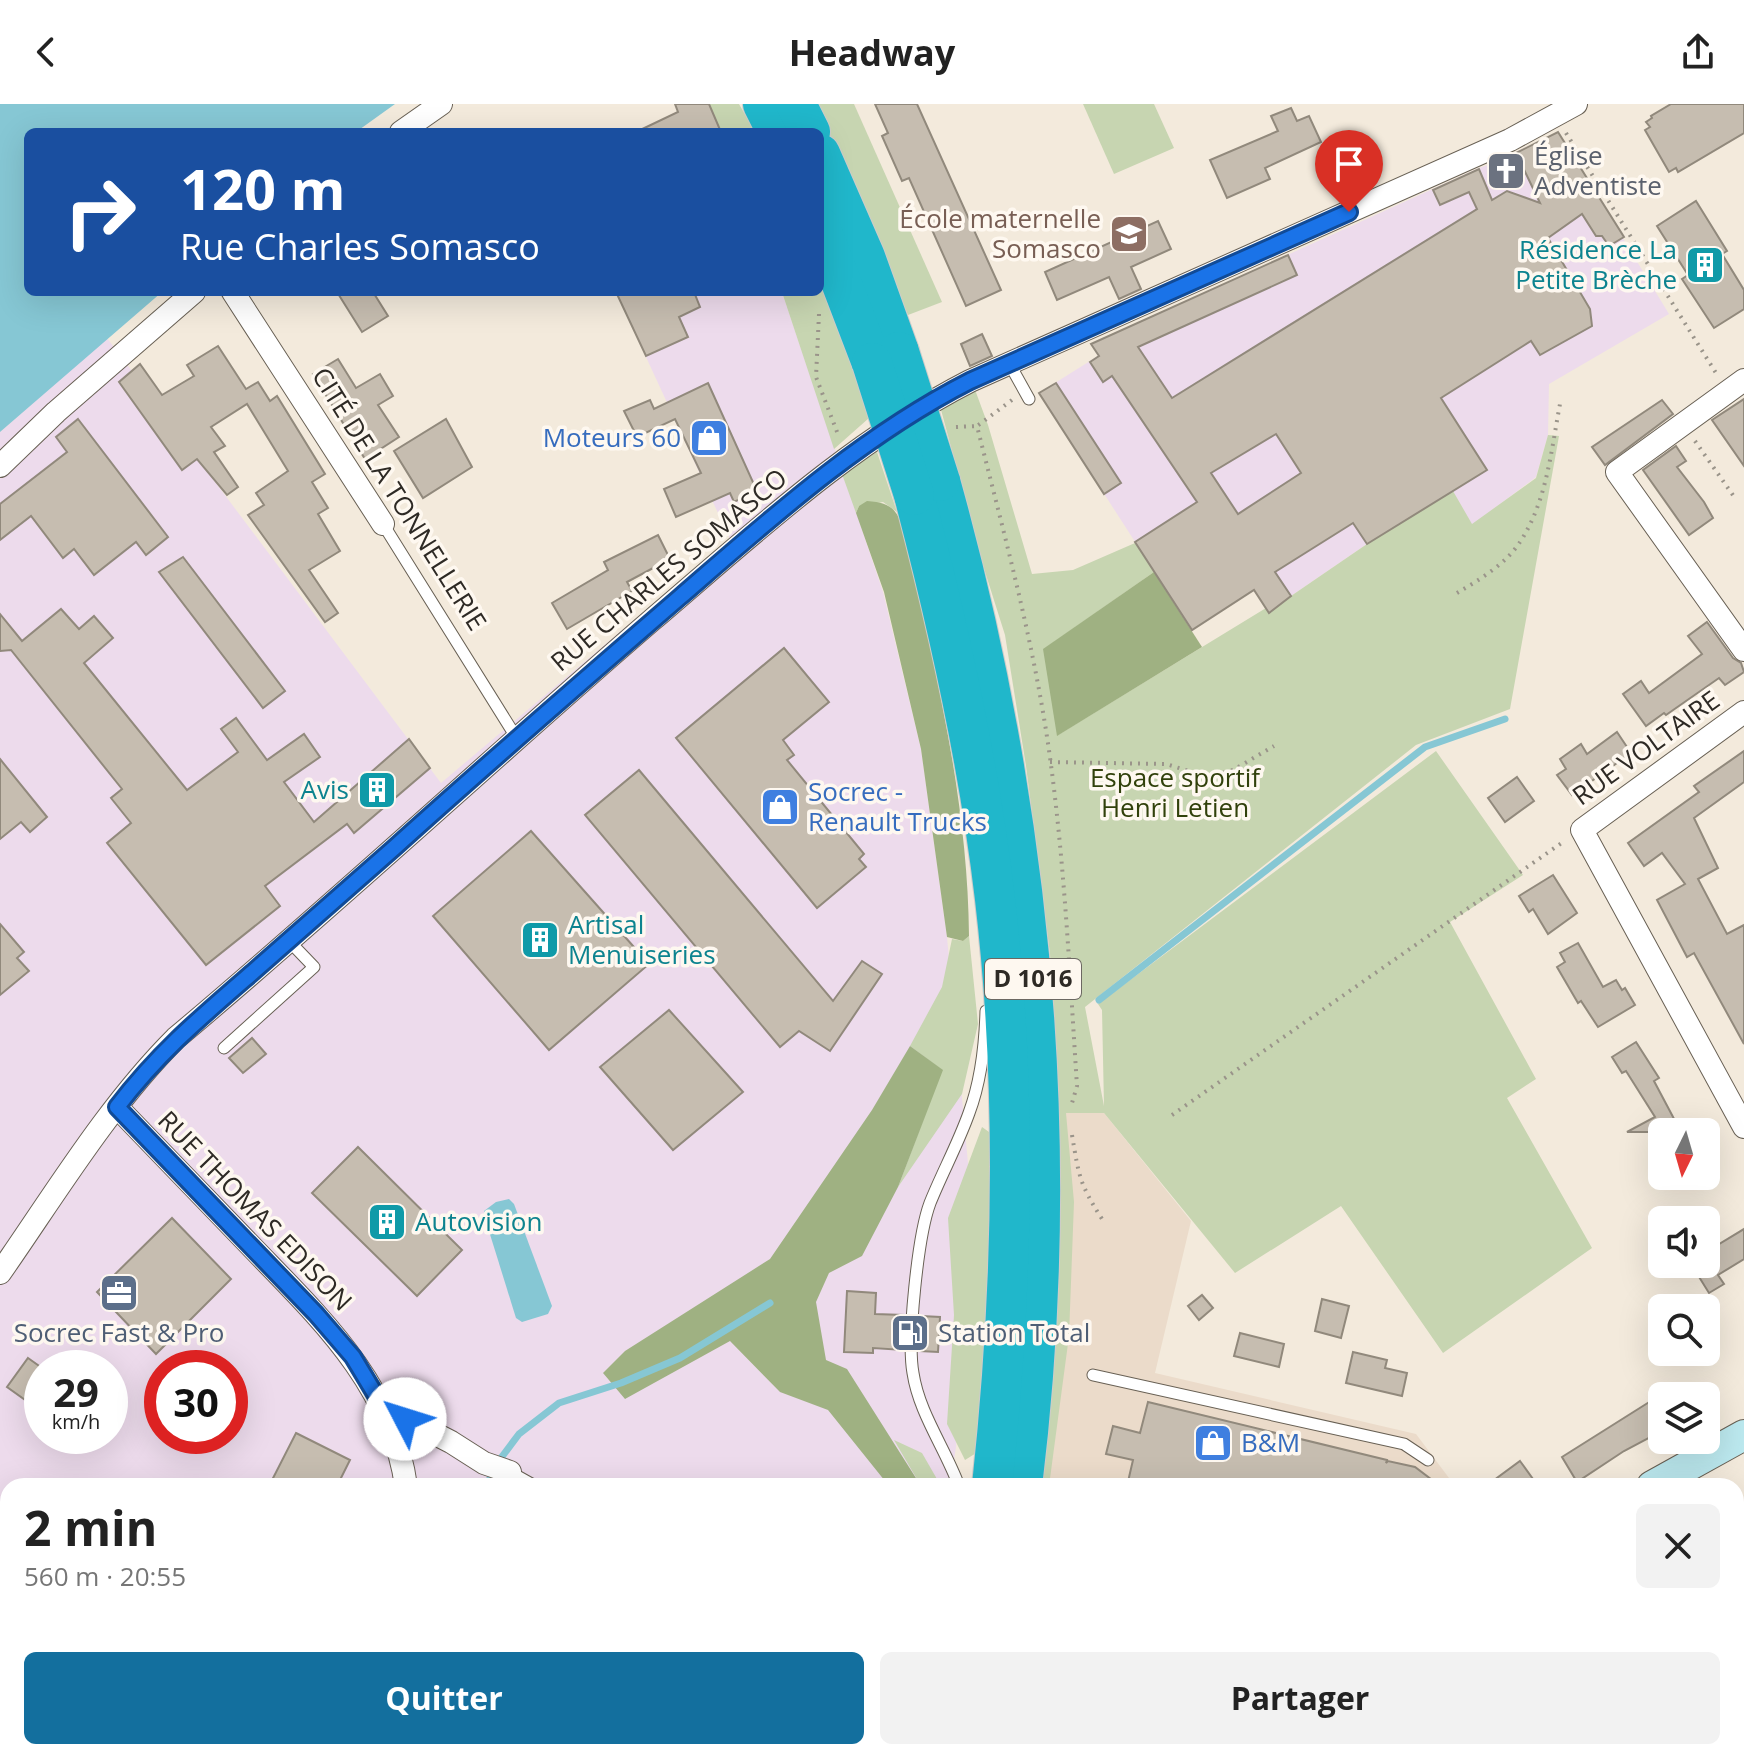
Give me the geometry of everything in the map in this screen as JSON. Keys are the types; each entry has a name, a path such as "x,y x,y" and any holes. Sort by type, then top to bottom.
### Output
{"highway":[{"path":"763,104 775,128"},
{"path":"796,104 808,128"},
{"name":"D 1016","path":"824,163 865,257 886,357 927,488 968,585 1011,798 1031,957 1039,1079 1041,1222 1034,1362 1023,1478"},
{"name":"D 1016","path":"824,235 886,357"},
{"name":"D 1016","path":"927,488 988,847 1004,989 1011,1171 1006,1339 993,1478"}],"street":[{"path":"407,128 441,104"},
{"name":"RUE CHARLES SOMASCO","path":"0,1273 117,1107 145,1070 176,1038 516,737 768,521 847,458 922,407 1006,364 1510,140 1576,104"},
{"path":"0,466 66,402 189,296"},
{"name":"CITÉ DE LA TONNELLERIE","path":"236,296 383,524"},
{"path":"1736,386 1617,472 1744,650"},
{"name":"RUE VOLTAIRE","path":"1582,830 1744,712"},
{"path":"1582,830 1744,1127"},
{"name":"RUE THOMAS EDISON","path":"117,1107 316,1314 353,1357 383,1407 396,1441 404,1478"},
{"path":"383,1407 484,1463 510,1472"},
{"path":"1667,1478 1744,1435"}],"lane":[{"path":"1006,364 1029,399"},
{"name":"CITÉ DE LA TONNELLERIE","path":"383,524 516,737"},
{"path":"987,937 988,847"},
{"path":"224,1048 314,967 289,941"},
{"path":"955,1478 914,1381 913,1315 926,1214 969,1115 978,1086 986,1000"},
{"path":"1093,1375 1404,1444 1428,1460"},
{"path":"510,1472 521,1478"}],"path":[{"path":"1555,117 1736,386"},
{"path":"819,308 816,377 847,458"},
{"path":"1006,364 1016,397 977,426 1015,572 1050,762 1065,890 1077,1086 1071,1112"},
{"path":"1457,593 1486,576 1519,544 1542,497 1560,404"},
{"path":"1684,424 1735,498"},
{"path":"1050,762 1166,764 1208,777 1233,770 1274,746"},
{"path":"1172,1115 1582,830"},
{"path":"1071,1128 1082,1188 1102,1219"}],"shaded area":[{"path":"1558,132 1669,314 1549,384 1548,435 1536,477 1472,525 1453,492 1367,544 1291,596 1254,590 1192,630 1039,393 1098,356 1091,344 1479,168 1517,155 1516,152"},
{"path":"618,296 783,296 883,592 921,749 947,937 969,1174 956,1447 951,1478 0,1478 0,432 107,338 441,783 730,539"},
{"path":"1066,1113 1104,1113 1191,1221 1155,1373 1416,1434 1449,1478 1043,1478"}],"green space":[{"path":"709,104 739,104 753,128 719,128"},
{"path":"813,104 854,104 942,302 908,315"},
{"path":"1083,104 1154,104 1174,148 1114,174"},
{"path":"824,279 869,418 834,449 783,296 824,296"},
{"name":"Espace sportif Henri Letien","path":"974,387 1032,574 1073,570 1135,543 1154,572 1044,649 1058,735 1266,608 1291,596 1453,491 1472,524 1536,478 1548,435 1559,436 1510,709 1416,745 1085,1007 1104,1106 1102,1010 1098,1004 1436,751 1523,875 1450,922 1536,1079 1507,1098 1592,1248 1443,1353 1341,1206 1235,1273 1104,1113 1066,1113 1074,1202 1069,1336 1050,1478 1036,1478 1055,1051 1050,954 1026,766 1005,635 940,406"},
{"path":"877,452 897,512 883,502 859,506 856,513 842,474"},
{"path":"867,501 892,508 905,531 956,783 967,885 969,936 963,941 947,937 921,749 884,592 856,513 859,506"},
{"path":"1154,572 1202,647 1057,736 1043,649"},
{"path":"969,936 978,1024 962,1094 898,1187 942,1070 910,1046 942,987 952,939 963,941"},
{"path":"910,1046 943,1070 898,1187 862,1256 829,1273 816,1302 826,1360 847,1369 916,1478 883,1478 828,1410 780,1392 730,1341 625,1399 603,1373 625,1351 770,1259 872,1110"},
{"path":"982,1127 989,1132 991,1142 990,1256 981,1450 965,1460 947,1424 954,1315 948,1218"},
{"path":"894,1440 922,1453 936,1478 916,1478"}],"water":[{"path":"0,104 395,104 362,128 24,128 24,296 157,296 0,432"},
{"path":"509,1199 514,1204 552,1306 548,1314 522,1322 516,1318 484,1215 484,1211 496,1202"}],"building":[{"path":"675,104 709,104 719,128 644,128 678,112"},
{"path":"875,104 917,104 1001,290 966,306 909,178 902,181 882,136 888,133"},
{"path":"1671,104 1744,104 1744,133 1678,172 1676,168 1669,172 1645,130 1650,127 1646,122 1651,116"},
{"path":"1291,108 1297,121 1309,116 1321,142 1265,168 1270,179 1227,198 1210,160 1278,131 1271,116"},
{"path":"1558,132 1624,237 1609,246 1602,236 1596,236 1582,214 1548,238 1590,309 1592,326 1540,355 1531,341 1441,398 1487,470 1367,544 1353,523 1275,572 1291,596 1269,613 1254,590 1192,630 1135,542 1197,502 1112,376 1103,382 1090,362 1099,356 1091,344 1288,255 1297,275 1138,347 1172,398 1477,209 1469,192 1440,205 1433,190 1479,169 1492,200 1507,191 1540,203 1516,153","holes":["1276,434 1301,473 1238,514 1211,473"]},
{"name":"Résidence La Petite Brèche","path":"1696,201 1727,251 1722,254 1744,290 1744,309 1714,328 1682,279 1688,275 1657,226"},
{"path":"1158,221 1171,249 1131,267 1141,289 1119,299 1109,277 1057,300 1045,272"},
{"path":"340,296 376,296 388,316 362,332"},
{"path":"618,296 696,296 700,307 679,317 688,337 646,356"},
{"path":"982,334 992,356 970,366 961,344"},
{"path":"218,346 246,389 258,382 270,401 277,396 325,474 312,482 328,508 318,514 340,551 309,570 338,613 325,622 248,515 264,505 256,493 288,471 247,404 211,427 225,446 214,452 238,487 227,495 197,459 182,470 119,382 140,364 162,395 194,376 187,365"},
{"path":"338,359 356,388 380,374 393,396 378,405 399,437 365,459 313,374"},
{"name":"Moteurs 60","path":"708,383 757,491 734,502 730,493 676,517 664,489 701,473 675,419 637,437 624,411 650,400 654,409"},
{"path":"1056,383 1121,483 1104,494 1039,393"},
{"path":"1744,399 1744,466 1712,420"},
{"path":"1662,400 1673,414 1605,465 1592,447"},
{"path":"78,419 168,537 146,555 136,542 94,575 74,549 63,558 31,516 0,540 0,504 67,452 56,437"},
{"path":"446,419 472,467 423,498 394,451"},
{"path":"1676,446 1686,461 1677,467 1713,518 1689,535 1643,470"},
{"path":"658,535 670,559 627,582 632,591 567,629 552,603 608,570 604,562"},
{"path":"183,557 285,691 263,708 159,572"},
{"path":"61,609 79,629 94,616 113,638 84,663 187,790 238,752 221,729 236,718 267,760 304,734 320,757 284,782 314,822 409,739 430,768 354,833 347,824 265,886 280,906 206,965 107,843 131,823 111,798 122,789 11,650 0,651 0,614 22,641"},
{"path":"1707,622 1733,658 1741,663 1744,672 1725,685 1719,678 1646,726 1623,694 1641,681 1649,693 1702,654 1688,636"},
{"name":"Socrec - Renault Trucks","path":"784,648 829,702 783,740 794,755 787,760 864,854 859,859 866,867 817,908 676,738"},
{"path":"1617,732 1631,753 1572,795 1557,775 1566,769 1560,759 1581,744 1587,754"},
{"path":"1744,751 1744,782 1694,818 1718,868 1698,879 1727,934 1744,925 1744,1044 1694,953 1687,957 1657,900 1685,884 1662,853 1644,866 1628,843 1699,792 1694,786"},
{"path":"0,759 47,817 30,832 21,822 0,839"},
{"path":"639,770 833,1001 862,961 882,974 830,1051 799,1031 780,1047 585,815"},
{"path":"1517,777 1534,801 1505,822 1488,798"},
{"name":"Artisal Menuiseries","path":"531,831 649,964 549,1050 433,916"},
{"path":"1553,875 1577,913 1548,934 1533,909 1529,912 1519,896"},
{"path":"0,924 24,952 17,958 29,971 0,995"},
{"path":"1578,943 1603,987 1616,980 1635,1005 1598,1027 1581,1001 1578,1003 1557,967 1565,962 1560,953"},
{"path":"669,1010 743,1092 673,1150 600,1067"},
{"path":"252,1038 266,1054 243,1073 229,1058"},
{"path":"1636,1042 1659,1078 1654,1081 1674,1118 1653,1118 1626,1071 1622,1073 1612,1057"},
{"path":"1648,1121 1648,1132 1627,1132"},
{"name":"Autovision","path":"358,1147 462,1250 417,1296 312,1193"},
{"path":"172,1218 231,1279 160,1350 152,1350 97,1292"},
{"path":"1744,1229 1744,1259 1720,1274 1720,1244"},
{"path":"1700,1278 1720,1278 1724,1284 1709,1293"},
{"path":"847,1291 876,1293 875,1314 904,1315 903,1350 873,1348 873,1353 844,1352"},
{"path":"1202,1295 1213,1308 1199,1320 1188,1306"},
{"path":"1322,1299 1349,1306 1341,1338 1315,1331"},
{"path":"921,1316 940,1317 938,1352 920,1351"},
{"path":"1240,1333 1284,1344 1279,1367 1234,1356"},
{"path":"1353,1352 1387,1360 1385,1368 1407,1373 1402,1396 1346,1383"},
{"path":"24,1364 24,1399 7,1387"},
{"name":"B&M","path":"1148,1402 1387,1460 1386,1463 1415,1467 1429,1478 1129,1478 1133,1460 1106,1454 1113,1426 1140,1433"},
{"path":"1648,1403 1648,1438 1583,1478 1575,1478 1562,1457"},
{"path":"296,1433 350,1460 341,1478 273,1478"},
{"path":"1520,1461 1532,1478 1497,1478"}],"waterway":[{"path":"1099,1000 1425,747 1505,719"},
{"path":"501,1458 519,1434 559,1403 621,1383 680,1358 770,1303"}],"place":[{"name":"Église Adventiste","path":"1506,171"},
{"name":"École maternelle Somasco","path":"1129,234"},
{"name":"Résidence La Petite Brèche","path":"1705,265"},
{"name":"Moteurs 60","path":"709,438"},
{"name":"Avis","path":"377,790"},
{"name":"Socrec - Renault Trucks","path":"780,807"},
{"name":"Artisal Menuiseries","path":"540,940"},
{"name":"Autovision","path":"387,1222"},
{"name":"Socrec Fast & Pro","path":"119,1293"},
{"name":"Station Total","path":"910,1333"},
{"name":"B&M","path":"1213,1443"}],"route":[{"path":"405,1419 383,1407 353,1357 316,1314 117,1107 145,1070 176,1038 516,737 768,521 879,434 922,407 1003,365 1349,212"}]}
